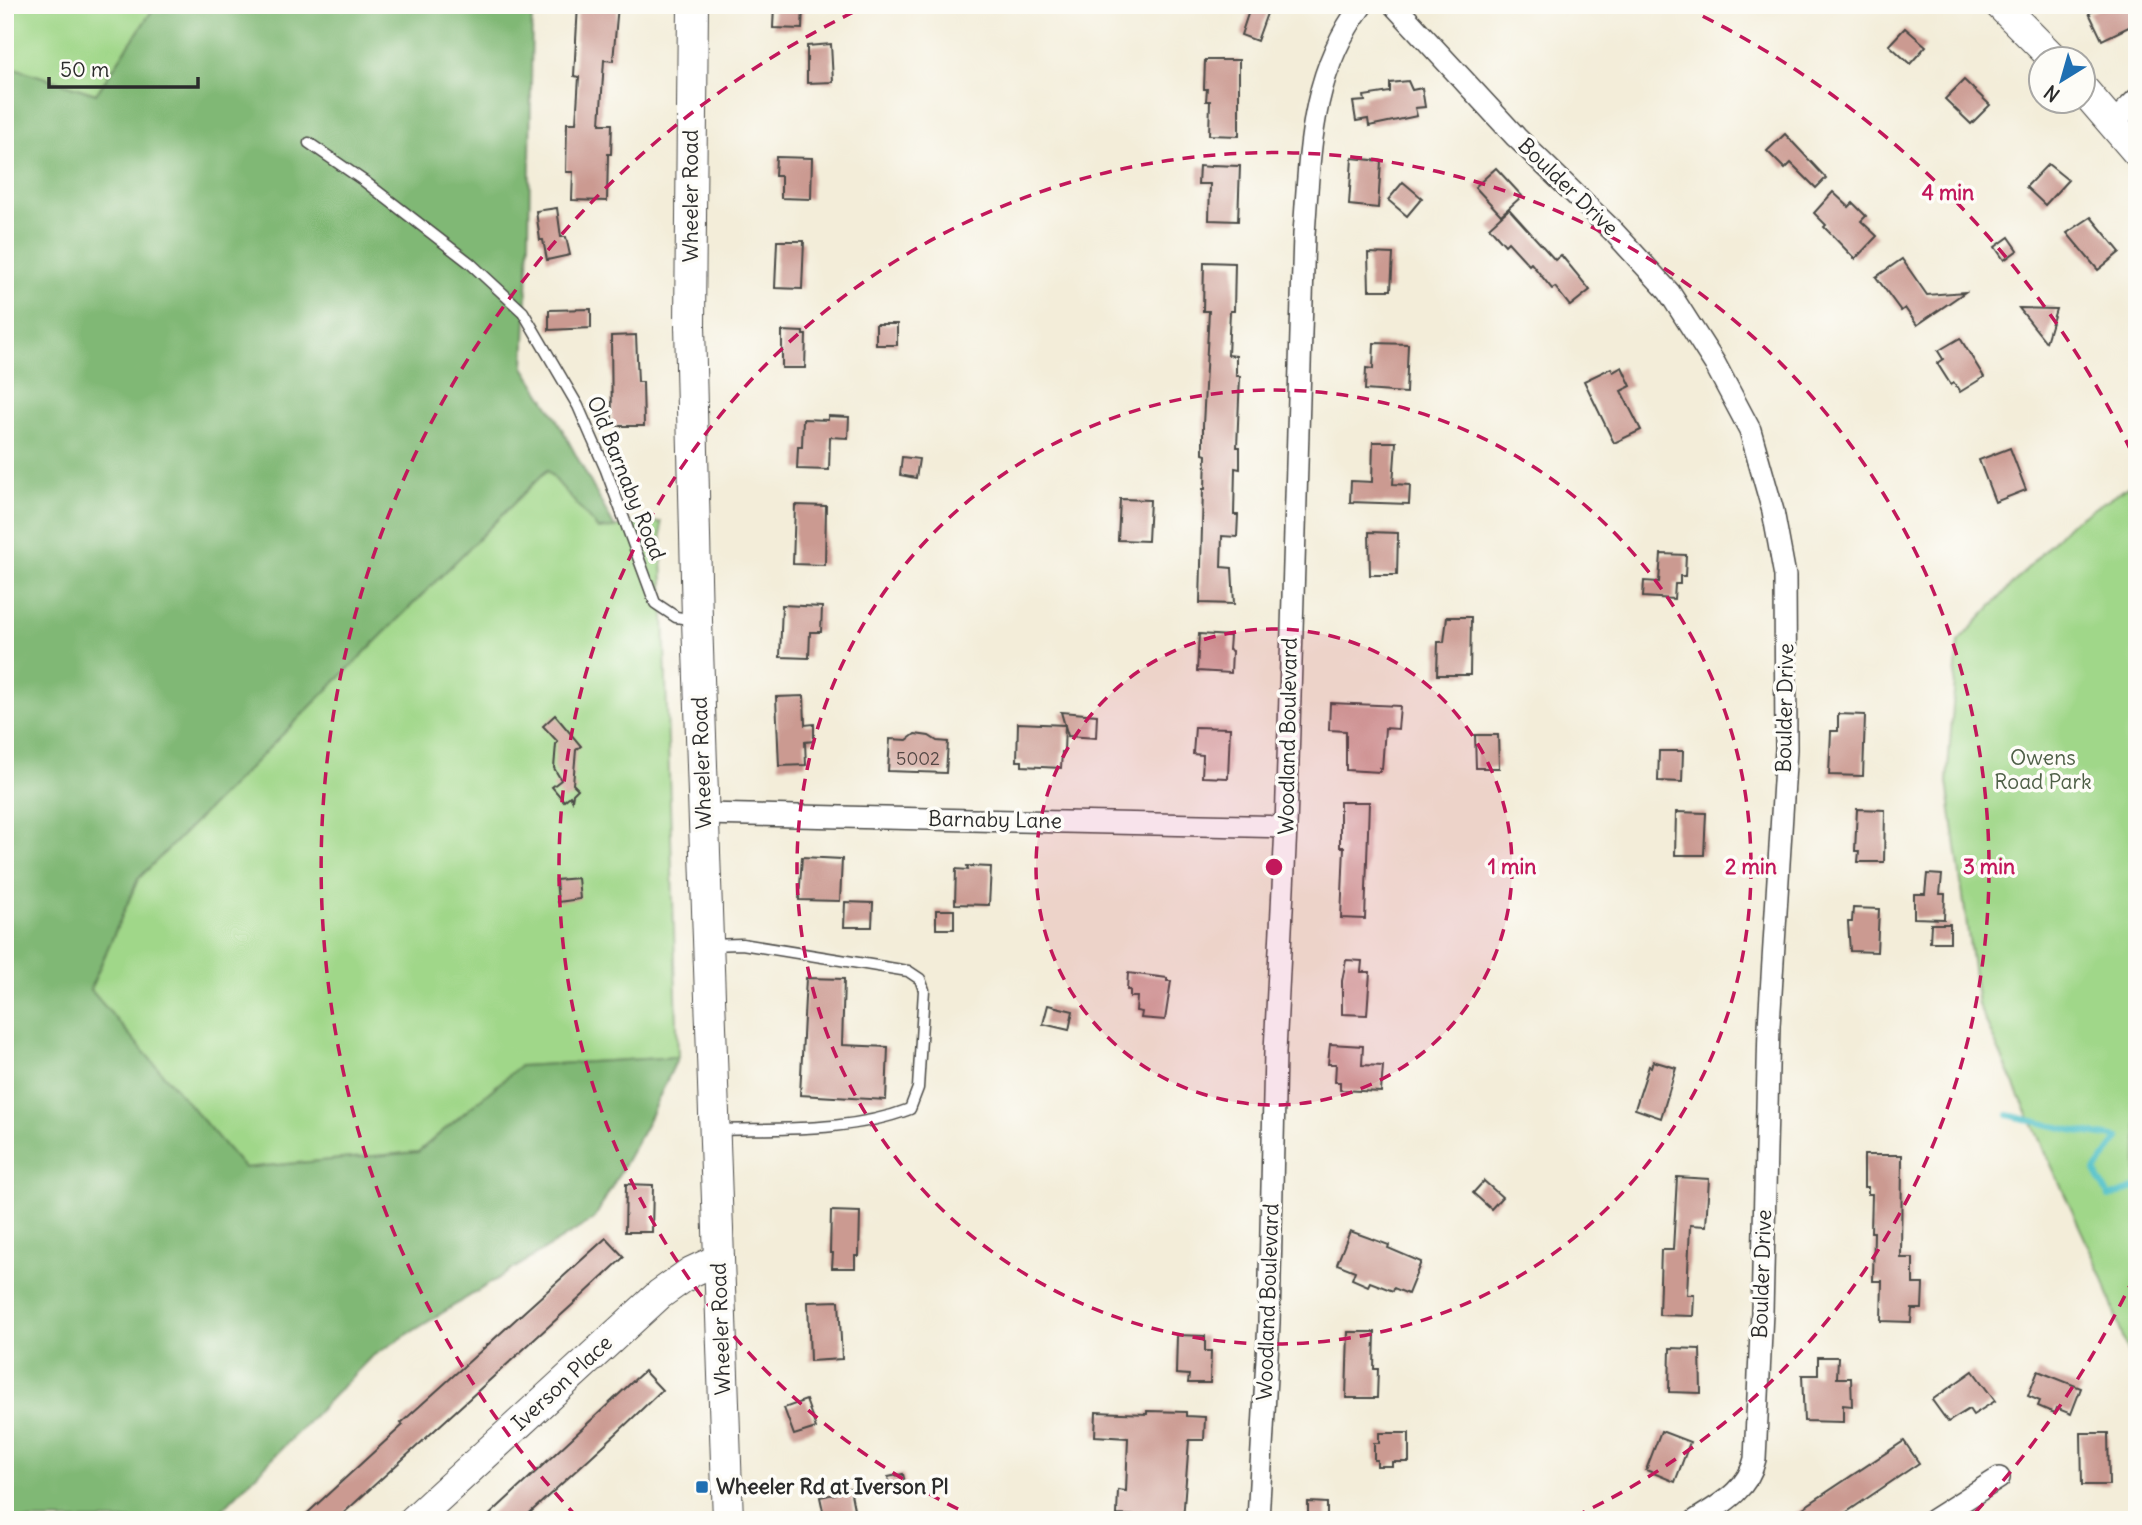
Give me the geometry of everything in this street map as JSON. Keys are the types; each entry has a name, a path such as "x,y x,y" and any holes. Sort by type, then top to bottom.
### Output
{"main road":[{"name":"Wheeler Road","path":"693,5 690,324 697,621 729,1520"},
{"path":"2000,5 2040,46"},
{"path":"2096,104 2137,152"},
{"name":"Iverson Place","path":"414,1520 660,1294 691,1272 719,1259"}],"street":[{"name":"Woodland Boulevard","path":"1258,1520 1269,1322 1275,1052 1286,827 1304,234 1315,108 1323,82 1346,31 1362,5"},
{"name":"Boulder Drive","path":"1394,5 1516,137 1613,231 1670,292 1750,430 1773,511 1785,576 1786,749 1769,1026 1762,1312 1755,1459 1752,1471 1740,1489 1696,1520"},
{"path":"2113,123 2137,99"},
{"name":"Barnaby Lane","path":"704,814 1286,827"},
{"path":"1933,1520 1999,1478"}],"lane":[{"name":"Old Barnaby Road","path":"309,143 364,181 470,263 523,312 578,406 606,470 655,603 676,617 697,621"},
{"path":"708,946 743,944 908,971 920,979 925,990 918,1088 910,1109 845,1125 714,1130"}],"green space":[{"path":"5,5 156,5 96,94 5,65"},
{"path":"156,5 532,5 529,243 524,367 555,416 615,528 598,529 547,470 138,879 90,989 244,1168 418,1152 520,1066 678,1057 645,1127 594,1219 371,1357 212,1520 5,1520 5,65 96,94"},
{"path":"548,469 598,529 661,522 678,1057 520,1066 418,1152 244,1168 90,990 138,879"},
{"name":"Owens Road Park","path":"2137,481 2137,1380 2102,1276 1978,1005 1947,782 1958,642 2069,524"}],"building":[{"path":"578,5 618,5 613,61 604,60 600,124 612,124 607,201 572,200 573,172 566,172 567,123 576,123 579,77 574,76"},
{"path":"774,5 803,5 802,29 773,28"},
{"path":"1251,5 1270,5 1257,41 1241,35"},
{"path":"2107,5 2137,5 2137,23 2102,40 2089,13"},
{"path":"1905,28 1926,46 1910,64 1889,45"},
{"path":"831,44 833,82 807,83 807,46"},
{"path":"1205,60 1239,60 1239,136 1209,135 1210,101 1206,101 1207,89 1204,89"},
{"path":"1964,80 1990,105 1971,124 1945,99"},
{"path":"1408,81 1412,90 1422,88 1425,107 1415,108 1417,116 1369,126 1368,119 1356,121 1353,102 1365,101 1364,96 1390,92 1390,83"},
{"path":"1785,134 1826,178 1816,188 1791,163 1785,169 1767,151"},
{"path":"776,157 812,158 811,199 781,198 781,176 775,176"},
{"path":"1352,158 1381,161 1378,208 1349,205"},
{"path":"2048,164 2068,180 2045,205 2026,187"},
{"path":"1199,166 1240,166 1238,221 1209,220 1210,184 1198,184"},
{"path":"1496,168 1522,196 1501,215 1475,187"},
{"path":"1403,182 1422,198 1407,216 1388,200"},
{"path":"1833,192 1849,207 1853,203 1866,216 1861,221 1877,236 1855,259 1814,213"},
{"path":"557,208 561,237 566,237 570,255 547,260 543,240 540,240 536,211"},
{"path":"1509,209 1555,260 1561,255 1590,290 1570,306 1531,263 1529,265 1508,242 1505,245 1489,227"},
{"path":"2091,217 2120,252 2098,270 2067,233"},
{"path":"2009,237 2018,250 2004,260 1995,247"},
{"path":"777,241 804,241 802,289 775,288"},
{"path":"1368,253 1393,254 1391,290 1369,290"},
{"path":"1902,259 1927,295 1965,292 1917,325 1905,308 1901,311 1876,277"},
{"path":"1204,262 1235,263 1234,311 1230,311 1228,355 1236,356 1236,376 1240,376 1237,447 1240,447 1240,469 1235,468 1234,515 1238,515 1237,537 1222,536 1221,567 1232,568 1234,604 1200,603 1206,455 1203,454 1203,425 1209,311 1203,311"},
{"path":"2019,308 2056,309 2046,342"},
{"path":"591,309 591,328 549,330 549,310"},
{"path":"876,324 897,324 897,345 876,345"},
{"path":"782,331 803,332 803,335 806,335 805,368 782,368"},
{"path":"636,335 638,382 643,382 644,426 612,426 611,336"},
{"path":"1960,338 1984,377 1960,392 1954,383 1951,385 1937,363 1943,359 1938,351"},
{"path":"1374,343 1408,344 1406,393 1365,390 1366,368 1373,369"},
{"path":"1622,367 1631,386 1621,391 1641,430 1614,443 1584,381 1611,368 1613,372"},
{"path":"828,416 849,417 848,438 830,437 829,470 797,469 798,447 802,447 803,419 828,420"},
{"path":"1373,442 1396,442 1393,484 1410,485 1409,504 1350,502 1351,481 1372,482"},
{"path":"2010,448 2026,490 1995,502 1979,460"},
{"path":"902,457 919,459 916,478 900,475"},
{"path":"1120,499 1150,500 1148,541 1118,540"},
{"path":"795,505 826,506 825,565 793,564"},
{"path":"1369,532 1398,533 1397,575 1370,575"},
{"path":"1661,554 1686,555 1685,576 1680,576 1680,584 1675,584 1674,599 1643,597 1644,581 1659,582"},
{"path":"782,605 822,607 821,632 810,632 809,658 780,657"},
{"path":"1447,617 1471,617 1470,675 1437,675 1438,642 1444,642"},
{"path":"1199,634 1230,636 1231,673 1197,671"},
{"path":"804,696 805,725 814,724 814,741 805,742 806,765 779,766 776,697"},
{"path":"1330,703 1400,706 1398,729 1385,728 1380,772 1346,770 1346,731 1329,730"},
{"path":"1061,712 1097,715 1096,738 1068,736"},
{"path":"1838,714 1865,715 1863,776 1829,775 1831,731 1838,731"},
{"path":"555,715 581,746 576,750 573,784 578,789 572,800 570,796 564,801 552,787 561,780 554,768 558,742 543,726"},
{"path":"1018,723 1065,725 1061,768 1022,766 1022,761 1017,761"},
{"path":"1195,727 1230,728 1228,778 1202,777 1203,755 1193,754"},
{"path":"915,734 948,742 946,773 888,771 890,739 907,740"},
{"path":"1475,735 1498,735 1499,768 1476,768"},
{"path":"1659,751 1683,751 1682,782 1658,781"},
{"path":"1340,802 1369,802 1365,919 1341,918 1344,847 1340,847"},
{"path":"1857,809 1885,810 1884,862 1858,862 1859,851 1855,851"},
{"path":"1676,812 1706,813 1704,855 1675,855"},
{"path":"802,857 842,859 840,901 799,900"},
{"path":"967,866 991,867 989,905 955,904 956,869 968,870"},
{"path":"1927,874 1942,875 1940,894 1945,894 1944,919 1914,918 1914,894 1925,894"},
{"path":"578,878 580,899 558,902 556,880"},
{"path":"845,902 873,903 872,927 844,927"},
{"path":"1853,908 1879,909 1877,952 1850,951 1848,922 1852,922"},
{"path":"936,910 954,910 954,929 936,929"},
{"path":"1931,924 1950,924 1950,942 1930,942"},
{"path":"1346,960 1362,961 1361,972 1370,972 1367,1015 1342,1014 1342,981"},
{"path":"1128,973 1167,978 1167,981 1171,981 1165,1020 1141,1018 1142,1012 1136,1011 1137,997 1130,997 1130,990 1127,990"},
{"path":"806,978 844,979 842,1045 888,1047 886,1100 800,1095"},
{"path":"1048,1005 1073,1011 1069,1030 1043,1024"},
{"path":"1330,1044 1363,1046 1362,1065 1383,1066 1381,1092 1340,1090 1340,1082 1335,1082 1336,1064 1328,1064"},
{"path":"1653,1061 1676,1068 1661,1118 1635,1109"},
{"path":"1864,1155 1902,1155 1901,1258 1913,1258 1913,1284 1923,1284 1922,1309 1912,1309 1911,1322 1881,1321 1882,1281 1873,1281 1872,1194 1868,1194 1868,1187 1864,1187"},
{"path":"1677,1177 1709,1179 1706,1226 1690,1225 1687,1295 1694,1295 1693,1316 1659,1315 1661,1250 1673,1250"},
{"path":"1484,1181 1502,1197 1491,1209 1473,1193"},
{"path":"626,1184 653,1185 652,1232 625,1232"},
{"path":"831,1211 860,1212 859,1256 855,1256 855,1268 832,1268"},
{"path":"1350,1231 1389,1245 1388,1248 1421,1262 1408,1294 1370,1282 1368,1286 1352,1279 1355,1271 1337,1264"},
{"path":"606,1238 624,1257 581,1297 336,1520 300,1520 403,1425 401,1423"},
{"path":"839,1301 842,1359 810,1361 808,1302"},
{"path":"1348,1332 1375,1332 1374,1369 1378,1369 1377,1398 1346,1398"},
{"path":"1177,1335 1205,1336 1205,1351 1211,1351 1210,1383 1188,1383 1189,1375 1176,1374"},
{"path":"1670,1348 1700,1349 1701,1393 1669,1392"},
{"path":"1818,1357 1838,1357 1837,1378 1851,1378 1852,1406 1843,1405 1843,1422 1804,1421 1802,1375 1818,1375"},
{"path":"644,1371 662,1390 617,1433 522,1520 484,1520"},
{"path":"1973,1371 1995,1401 1973,1415 1969,1409 1948,1422 1932,1400"},
{"path":"2038,1371 2081,1388 2071,1414 2056,1408 2054,1413 2038,1406 2040,1401 2028,1396"},
{"path":"806,1400 816,1428 794,1435 784,1408"},
{"path":"1147,1411 1186,1412 1186,1416 1205,1417 1204,1440 1189,1440 1183,1520 1117,1515 1118,1490 1126,1491 1128,1438 1095,1436 1096,1412 1147,1414"},
{"path":"1661,1431 1690,1442 1675,1482 1646,1470"},
{"path":"1379,1433 1409,1433 1409,1462 1392,1462 1392,1466 1377,1466 1377,1460 1374,1460 1374,1443 1379,1443"},
{"path":"2081,1433 2108,1433 2109,1485 2082,1485"},
{"path":"1904,1441 1919,1463 1835,1520 1785,1520"},
{"path":"903,1474 907,1491 892,1494 888,1477"},
{"path":"850,1488 856,1520 825,1520 820,1497 835,1494 835,1490"},
{"path":"1308,1502 1327,1503 1327,1520 1308,1520"}],"waterway":[{"path":"2008,1115 2119,1138 2095,1171 2109,1197 2137,1187"}],"place":[{"name":"Wheeler Rd at Iverson Pl","path":"702,1487"}]}
